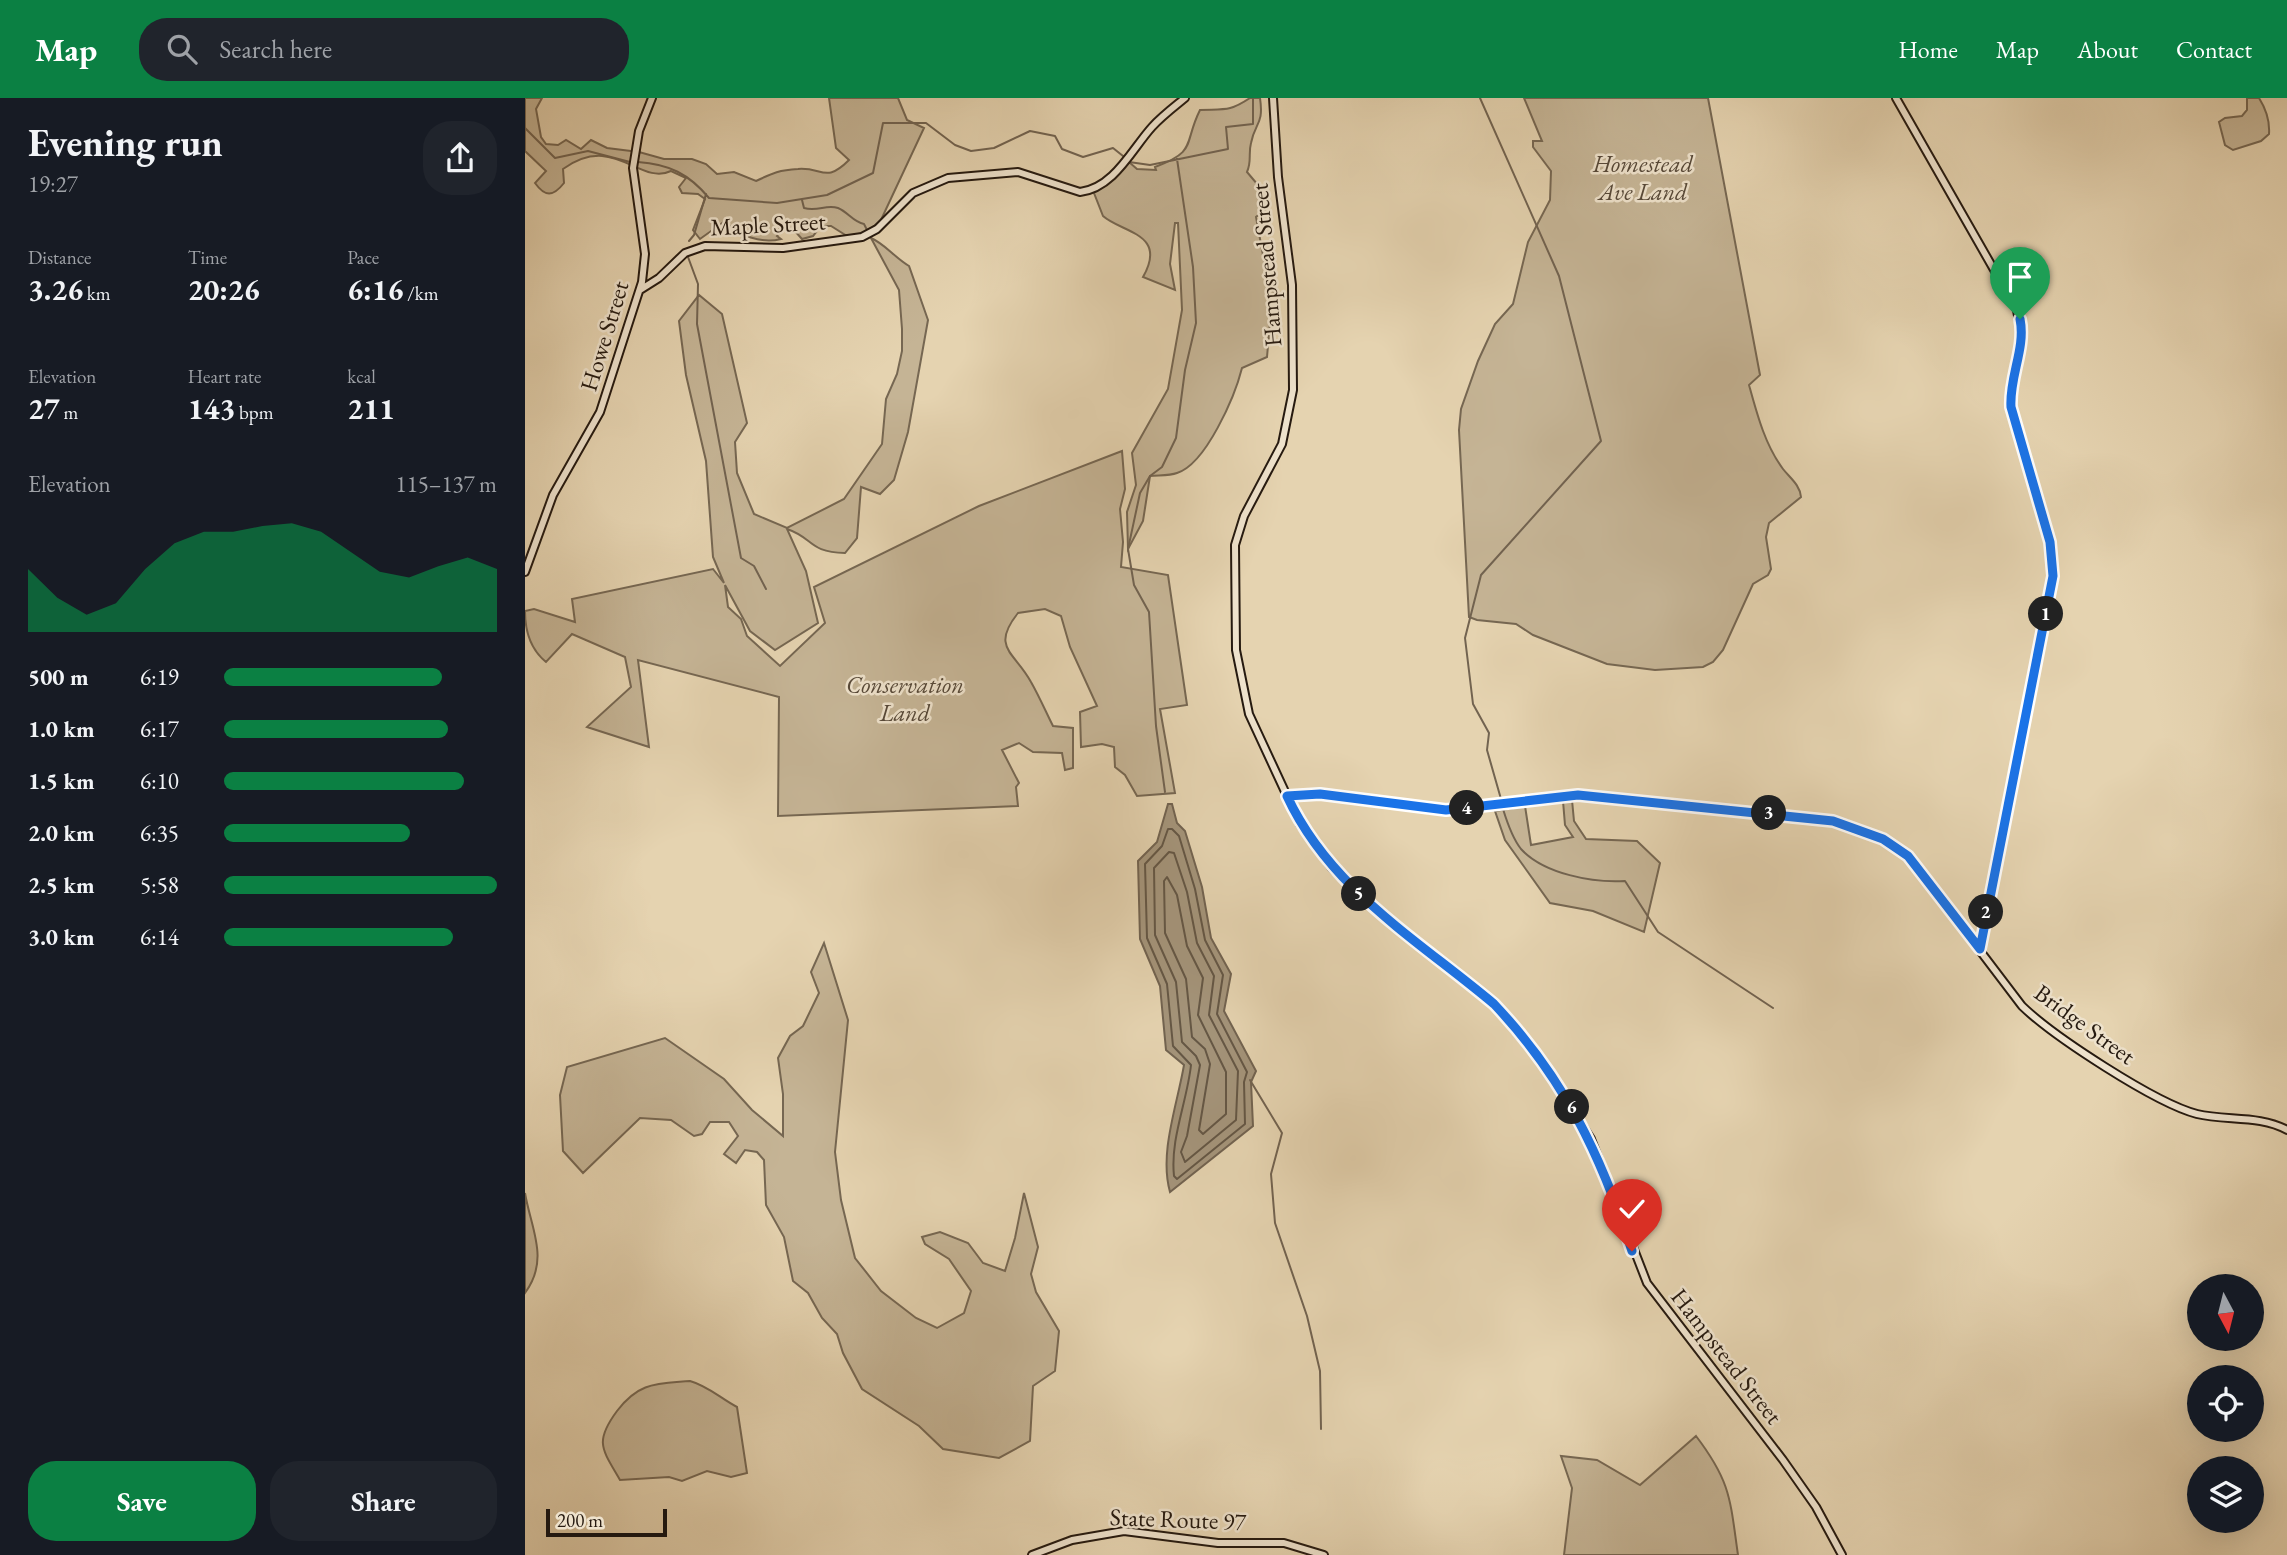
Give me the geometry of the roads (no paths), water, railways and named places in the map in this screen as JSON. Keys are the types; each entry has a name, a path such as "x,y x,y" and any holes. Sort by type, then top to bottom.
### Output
{"street":[{"name":"Howe Street","path":"525,572 553,495 600,412 640,290 645,254 633,169 640,125 652,98"},
{"name":"Maple Street","path":"640,290 650,285 677,259 695,248 720,245 783,248 862,237 882,225 913,193 948,178 1018,172 1080,192 1088,191 1120,167 1152,126 1185,98"},
{"name":"Hampstead Street","path":"1273,98 1278,177 1292,285 1293,390 1287,426 1275,461 1238,532 1234,559 1234,622 1244,699 1302,828 1332,868 1373,908 1494,1004 1543,1064 1591,1139 1647,1283 1783,1460 1816,1507 1842,1555"},
{"path":"1896,98 2004,285 2020,319 2022,338 2011,388 2011,407 2052,552 2051,585 1980,949"},
{"name":"Bridge Street","path":"1287,796 1320,794 1446,810 1578,795 1778,814 1845,824 1891,843 1908,856 2032,1015 2134,1082 2196,1113 2266,1122 2287,1130"},
{"name":"State Route 97","path":"1032,1555 1072,1541 1124,1531 1218,1543 1284,1543 1324,1555"}],"water":[{"path":"1168,804 1172,804 1177,823 1185,831 1202,887 1211,938 1231,974 1224,1011 1256,1071 1251,1082 1253,1126 1170,1192 1167,1177 1168,1145 1184,1065 1166,1050 1160,986 1140,939 1138,861 1157,842"}],"waterway":[{"path":"1129,162 1150,165 1228,149 1226,127 1253,124 1253,98"},
{"path":"1480,98 1559,276 1601,441 1481,575 1465,638 1473,704 1489,733 1487,750 1501,799"},
{"path":"638,162 659,165 678,172 709,198 777,203 827,195 873,173 883,123 926,123 955,145 971,151 994,148 1030,131 1055,136 1062,149 1083,157 1113,148 1123,156"},
{"path":"525,128 555,158 588,151 630,162"},
{"path":"1165,792 1156,726 1149,612 1134,585 1128,549 1140,493 1150,476 1162,467 1176,438 1185,370 1196,323 1193,267 1177,159"},
{"path":"689,241 694,235 706,194"},
{"path":"802,200 804,208 838,208 864,224 867,230"},
{"path":"688,257 698,284 697,324 741,558 754,566 766,589"},
{"path":"1503,809 1515,840 1531,858 1570,875 1625,881 1658,932 1773,1008"},
{"path":"1250,1080 1282,1133 1271,1174 1275,1223 1307,1316 1320,1371 1321,1429"}],"park label":[{"name":"Homestead Ave Land","path":"1643,177"},
{"name":"Conservation Land","path":"905,698"}]}
